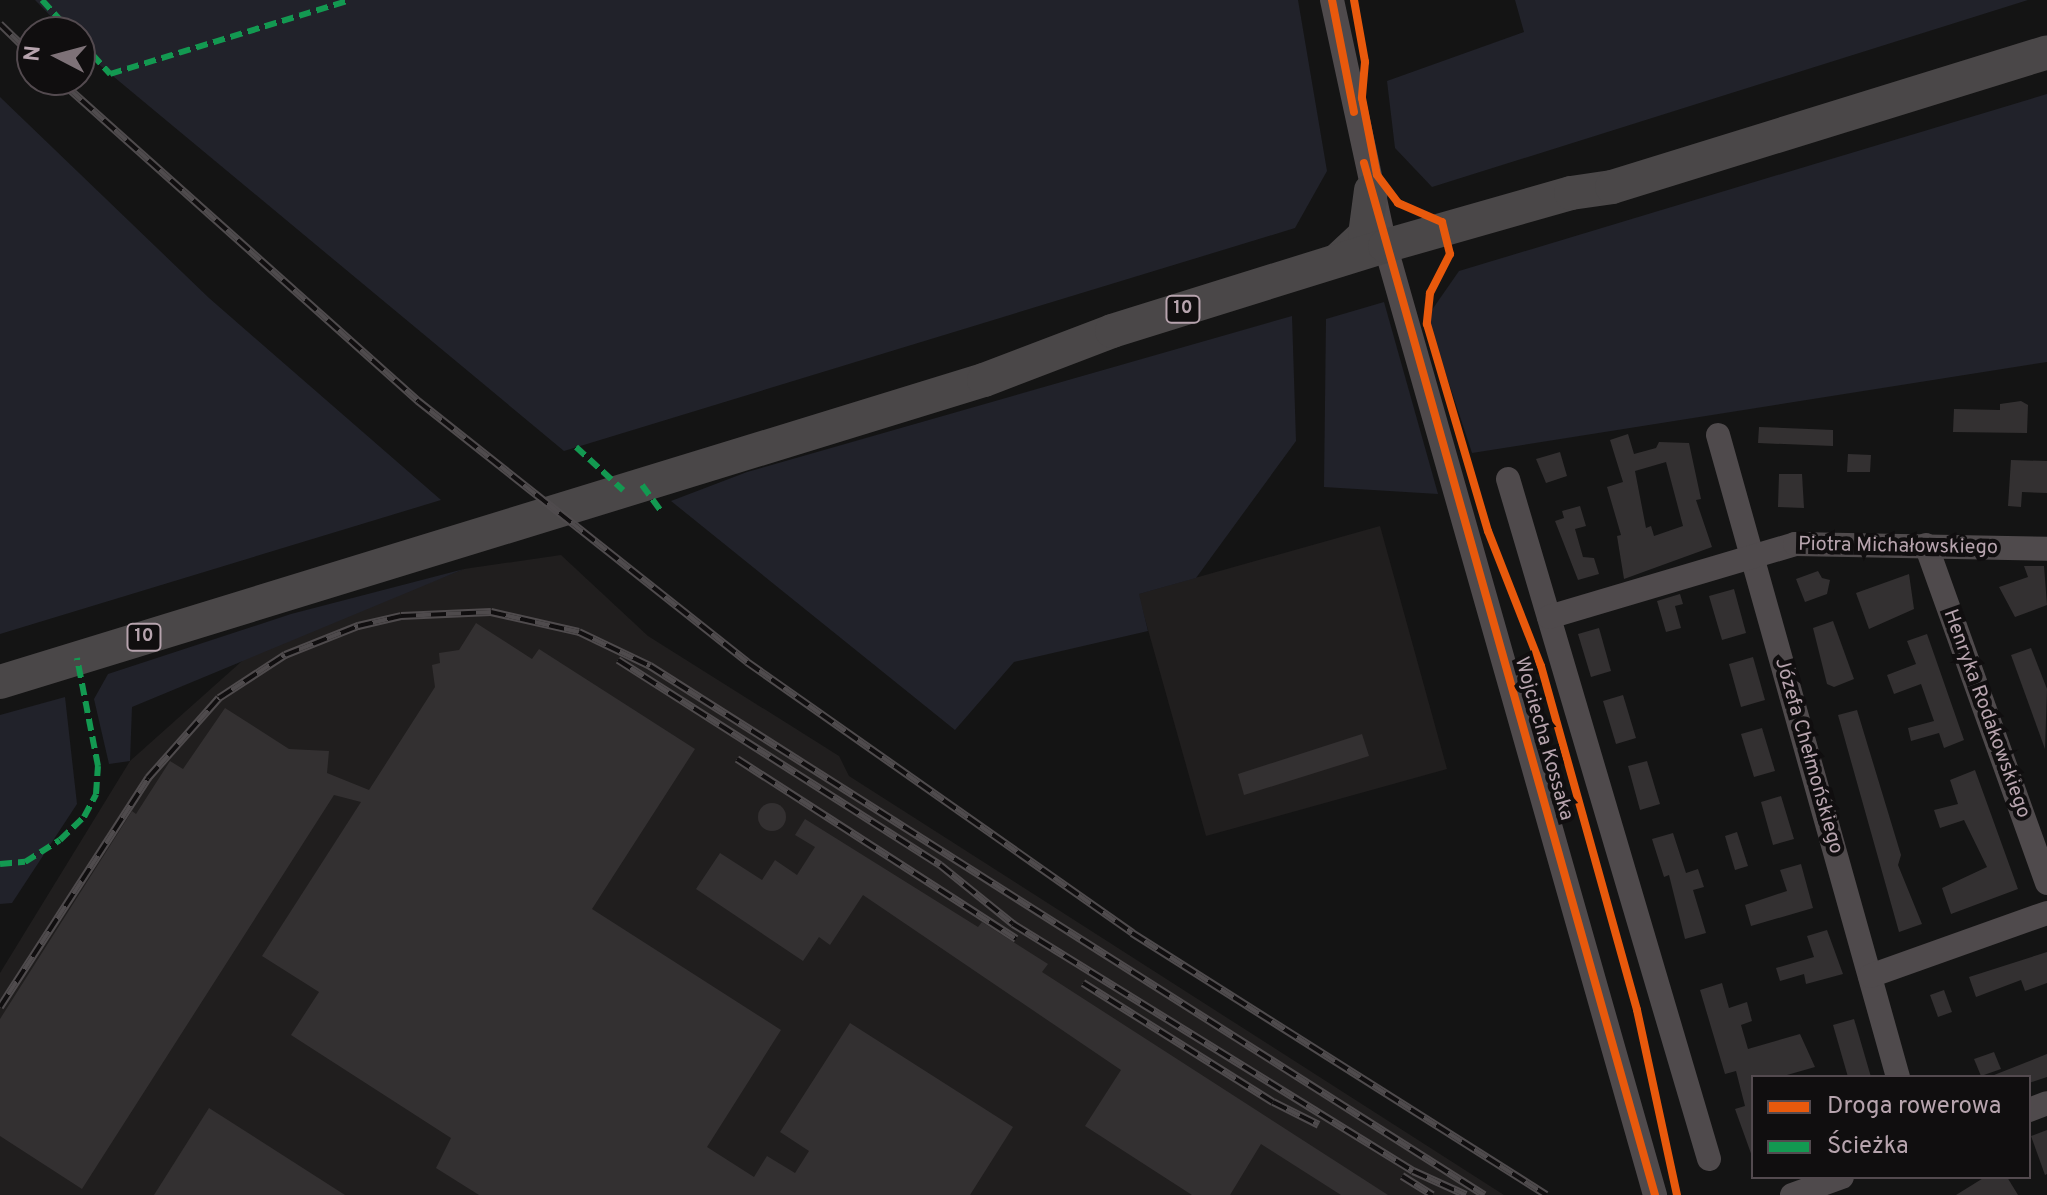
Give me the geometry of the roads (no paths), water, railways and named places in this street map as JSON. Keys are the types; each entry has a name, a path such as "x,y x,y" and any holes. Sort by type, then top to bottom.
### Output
{"highway":[{"name":"10","path":"984,380 1031,373 1388,255 1574,205 1612,187 2047,52"},
{"name":"10","path":"0,682 984,380 1112,331 1338,260 1388,255 1418,236 1571,193 1612,187"},
{"path":"1373,198 1391,230 1418,236"},
{"path":"1338,260 1365,235 1373,198"}],"street":[{"name":"Wojciecha Kossaka","path":"1332,0 1373,198 1388,255 1655,1195"},
{"name":"Józefa Chełmońskiego","path":"1718,435 1897,1075"},
{"path":"1508,479 1709,1159"},
{"name":"Piotra Michałowskiego","path":"1549,617 1751,556 1805,543 2047,549"},
{"name":"Henryka Rodakowskiego","path":"1926,545 2047,883"},
{"path":"1870,976 2047,913"},
{"path":"1792,1195 1836,1179"}],"railway":[{"path":"0,24 16,40"},
{"path":"77,96 418,401 747,662 1132,933 1546,1195"},
{"path":"0,1007 148,778 219,698 285,655 358,626 401,616 491,612 579,632 650,666 1484,1195"},
{"path":"618,660 940,865 1013,924 1413,1171 1466,1195"},
{"path":"737,759 1016,939"},
{"path":"1083,983 1273,1102 1319,1125"},
{"path":"1402,1176 1433,1195"}]}
